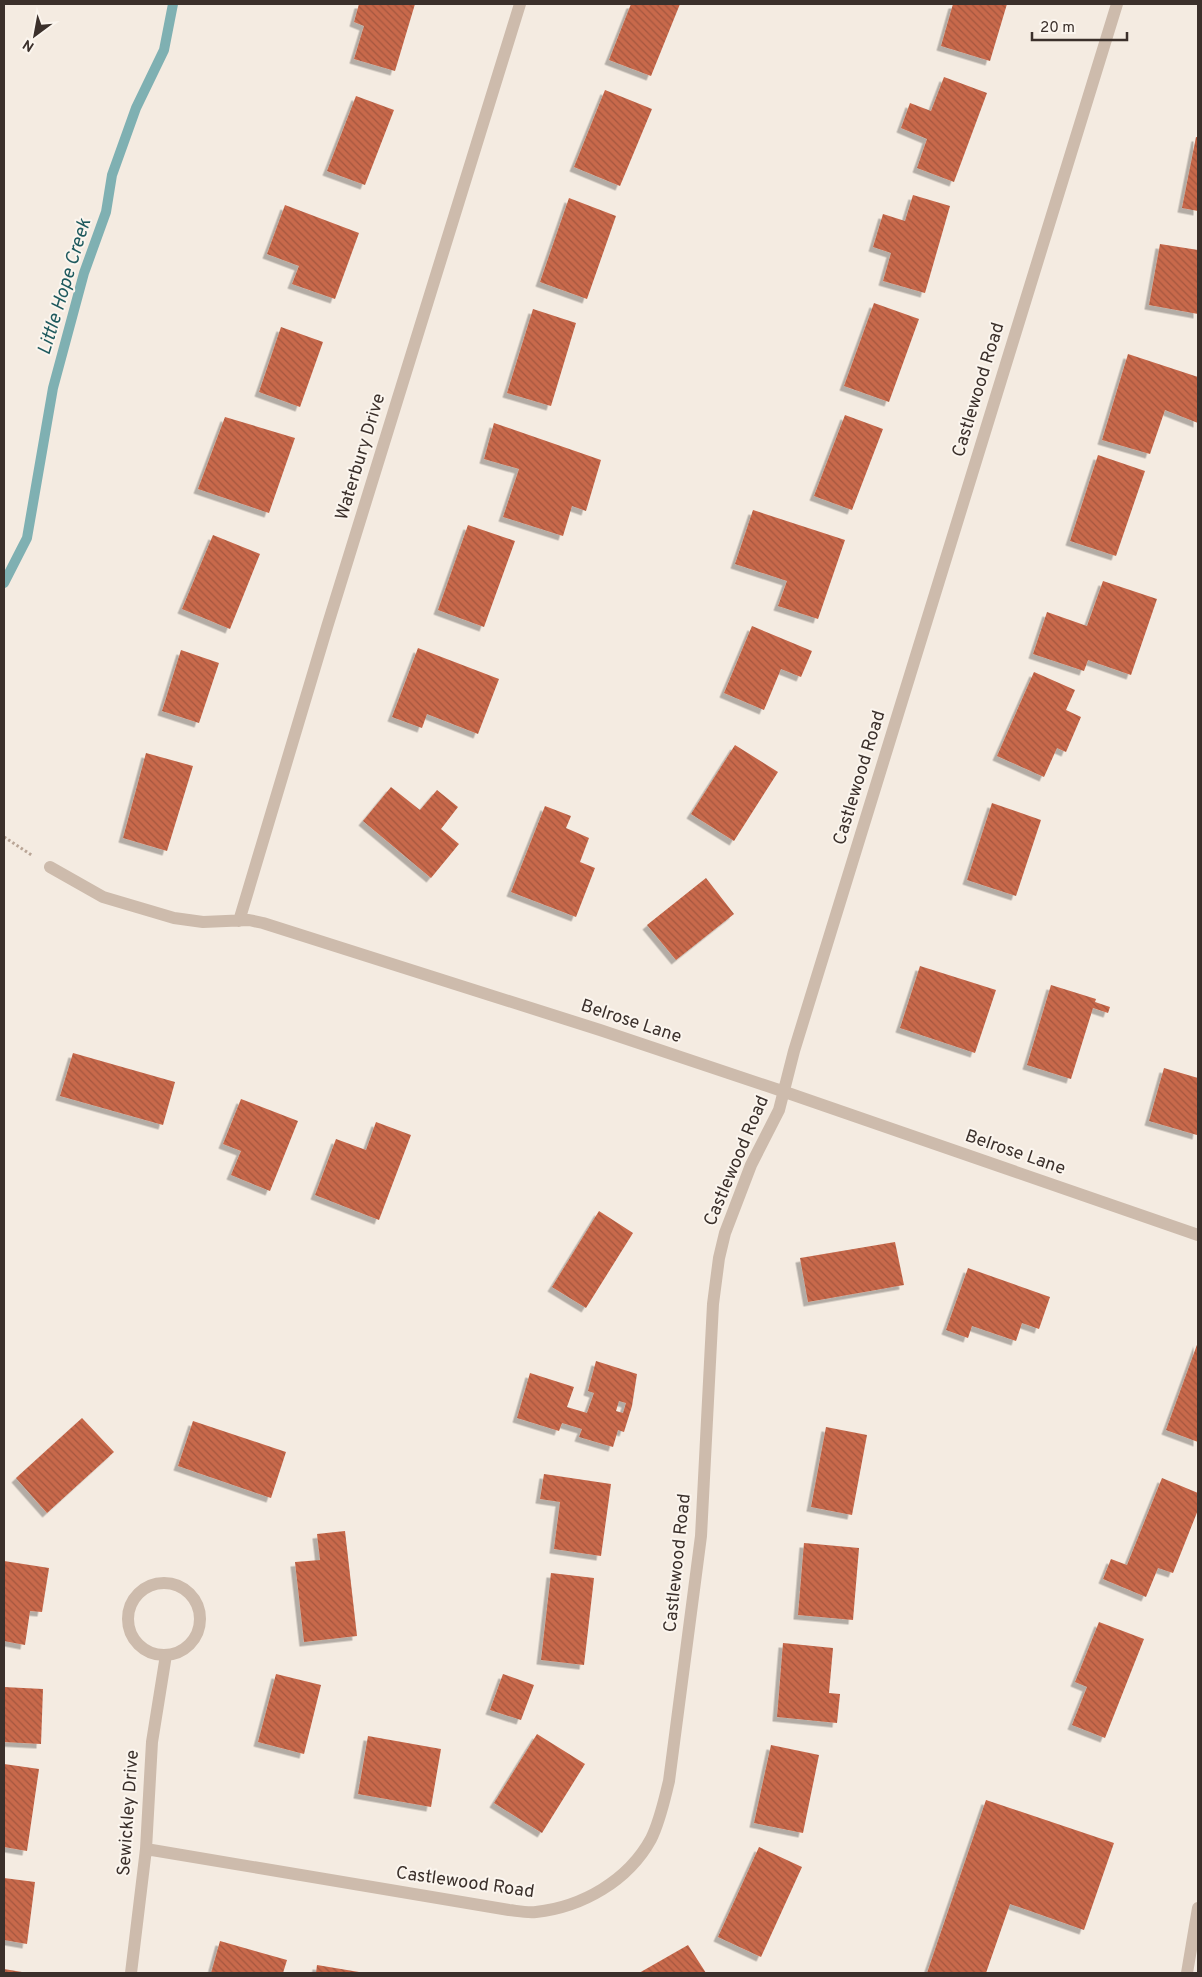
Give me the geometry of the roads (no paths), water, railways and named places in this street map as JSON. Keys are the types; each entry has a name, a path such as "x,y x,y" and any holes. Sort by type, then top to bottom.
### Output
{"street":[{"name":"Waterbury Drive","path":"239,921 327,627 520,4"},
{"name":"Castlewood Road","path":"146,1848 509,1910 534,1912 564,1907 579,1902 605,1888 634,1864 650,1840 659,1820 669,1781 702,1536 713,1304 719,1258 725,1233 748,1174 779,1110 785,1092 806,1013 1117,4"},
{"name":"Belrose Lane","path":"50,867 103,897 174,918 202,922 249,920 263,923 590,1027 785,1092 1198,1235"},
{"path":"155,1584 178,1586 188,1592 196,1602 200,1613 200,1625 196,1637 188,1646 178,1652 166,1655 154,1653 143,1648 135,1640 128,1618 130,1606 136,1596 155,1584"},
{"name":"Sewickley Drive","path":"131,1973 146,1848 152,1742 166,1655"},
{"path":"1187,1973 1198,1908"}],"waterway":[{"name":"Little Hope Creek","path":"4,583 27,538 53,388 84,273 106,212 112,175 136,108 164,50 173,4"}]}
